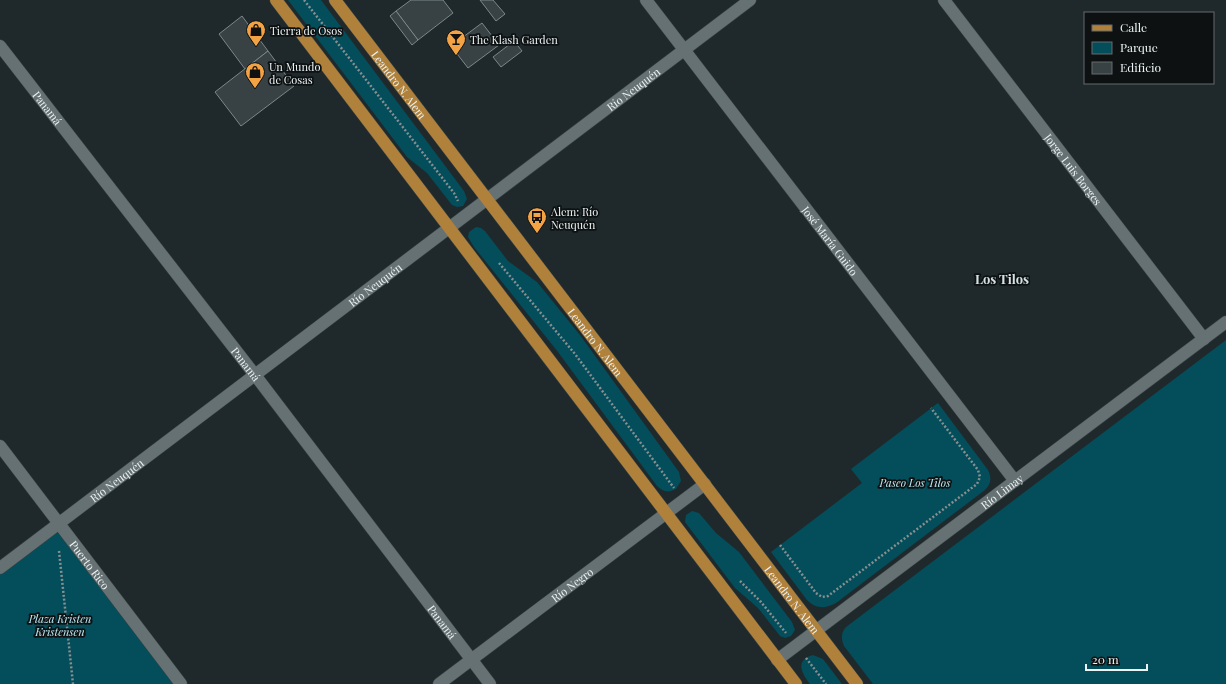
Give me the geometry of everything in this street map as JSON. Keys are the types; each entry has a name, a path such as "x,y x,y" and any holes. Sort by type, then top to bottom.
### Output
{"main road":[{"path":"276,0 796,684"},
{"name":"Leandro N. Alem","path":"336,0 857,684"}],"street":[{"name":"José María Guido","path":"646,0 1015,480"},
{"name":"Río Neuquén","path":"0,568 750,0"},
{"name":"Jorge Luis Borges","path":"944,0 1204,339"},
{"name":"Panamá","path":"0,46 255,375 490,684"},
{"name":"Río Limay","path":"777,660 1226,322"},
{"name":"Puerto Rico","path":"0,446 181,684"},
{"name":"Río Negro","path":"439,684 704,484"}],"path":[{"path":"304,0 454,193 460,207"},
{"path":"494,258 575,354 676,490"},
{"path":"780,545 816,593 822,597 828,596 977,484 980,477 978,470 931,408"},
{"path":"58,546 73,684"},
{"path":"739,580 761,602 789,638"},
{"path":"806,658 826,684"}],"green space":[{"path":"288,0 321,0 464,191 467,199 463,206 457,207 452,205 427,173 407,157"},
{"path":"476,227 485,231 508,261 537,282 580,335 679,472 681,481 676,489 666,491 661,490 657,486 558,352 474,247 468,237 469,232"},
{"path":"1226,340 1226,684 873,684 844,646 842,636 846,627"},
{"name":"Paseo Los Tilos","path":"938,403 988,470 990,476 989,485 985,490 836,603 821,607 810,603 771,552 862,483 851,469"},
{"path":"692,511 699,513 716,533 739,552 792,622 795,630 791,636 785,638 780,636 758,608 735,588 685,522 686,515"},
{"name":"Plaza Kristen Kristensen","path":"59,524 179,684 0,684 0,569"},
{"path":"813,655 823,659 842,684 810,684 804,676 801,668 803,660"}],"building":[{"path":"411,0 443,0 453,13 418,40 396,11"},
{"path":"480,0 493,0 505,14 496,21"},
{"path":"396,11 418,40 412,45 390,16"},
{"path":"242,16 268,51 245,69 219,34"},
{"path":"482,23 499,45 468,68 451,46"},
{"path":"514,41 522,51 501,67 493,57"},
{"name":"Un Mundo de Cosas","path":"268,51 294,86 241,126 215,92"}],"place":[{"name":"Tierra de Osos","path":"256,47"},
{"name":"The Klash Garden","path":"456,56"},
{"name":"Un Mundo de Cosas","path":"255,89"},
{"name":"Alem: Río Neuquén","path":"537,234"}],"district":[{"name":"Los Tilos","path":"1002,278"}]}
